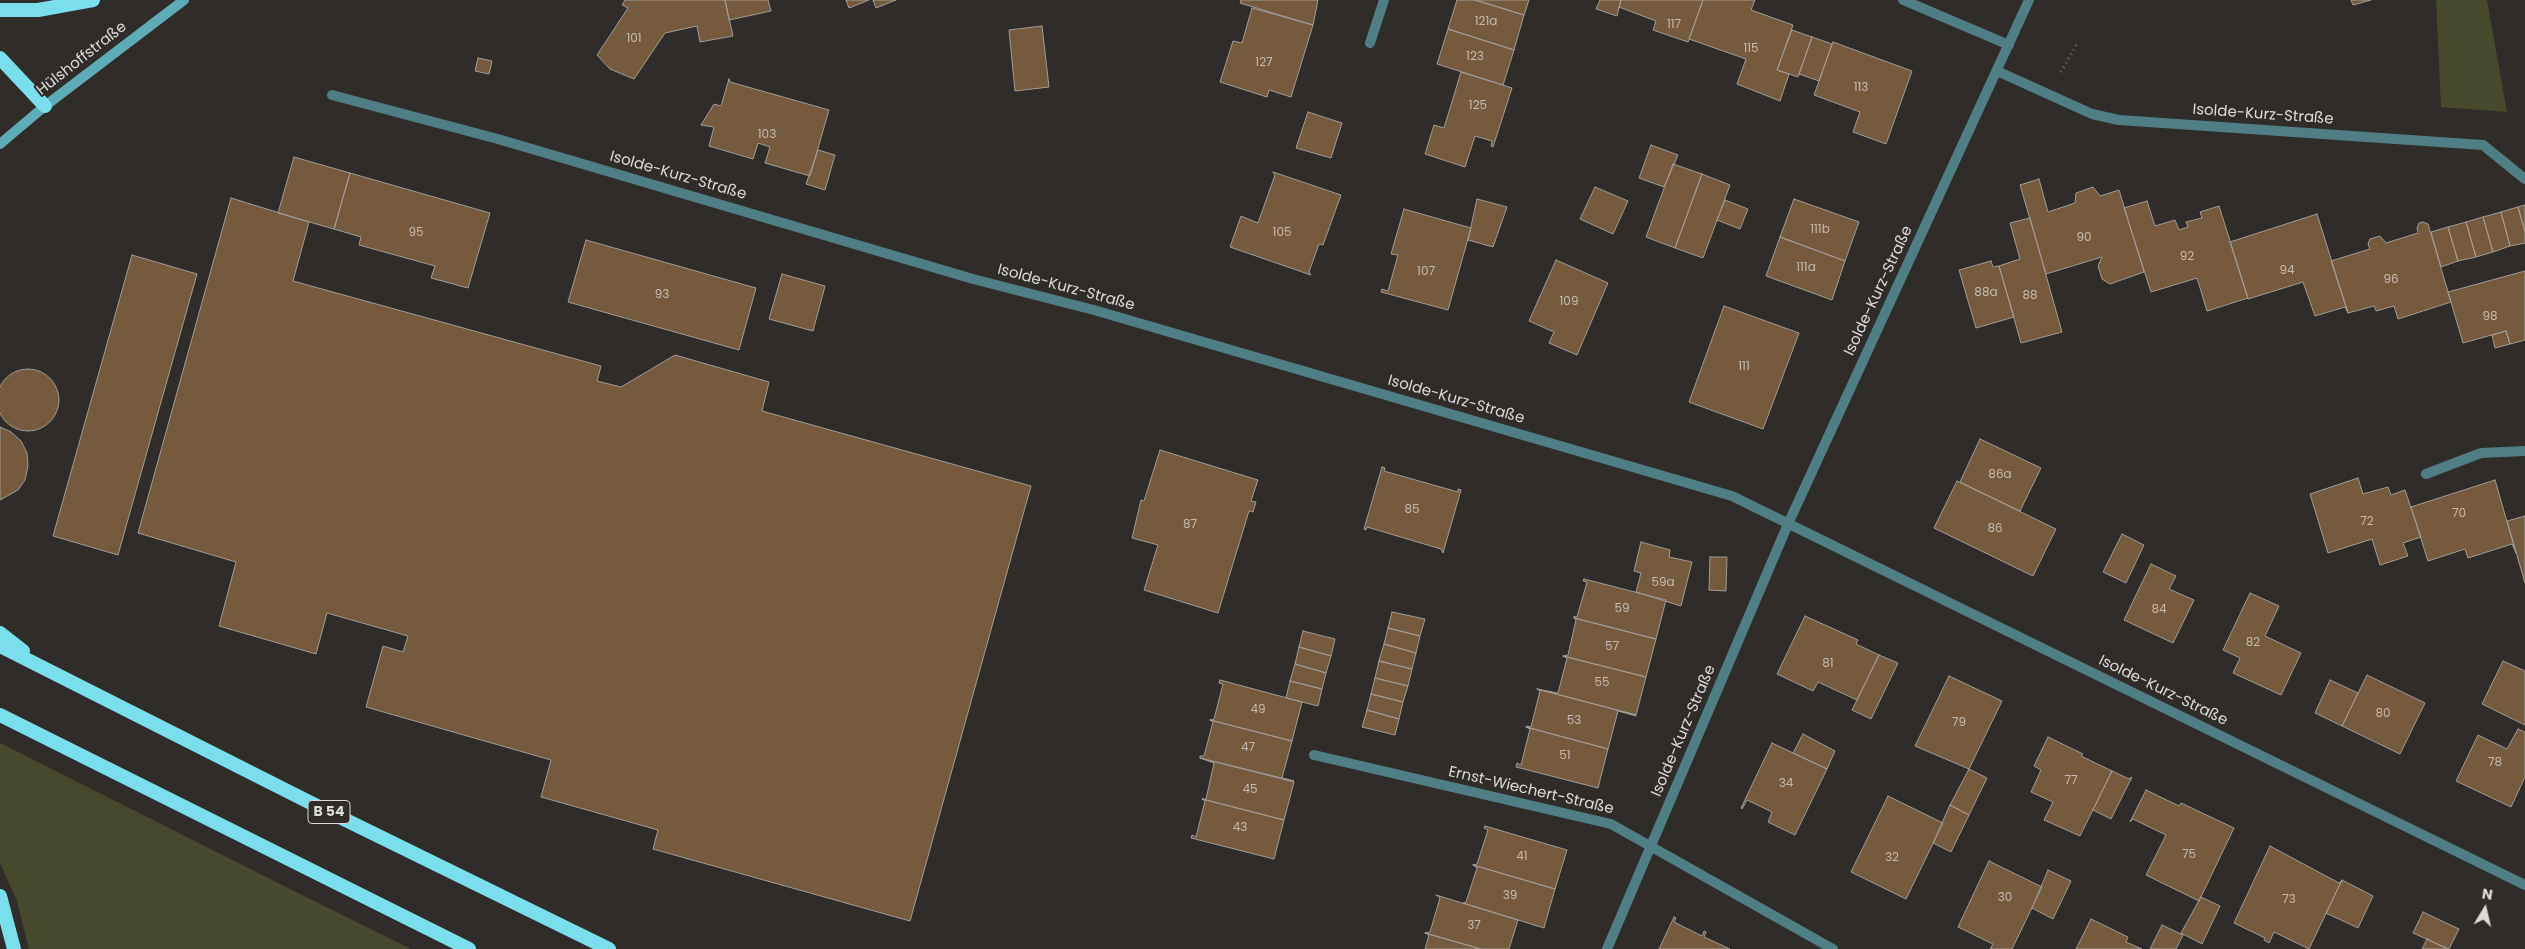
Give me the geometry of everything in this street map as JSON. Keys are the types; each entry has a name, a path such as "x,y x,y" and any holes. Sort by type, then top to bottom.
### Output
{"highway":[{"path":"0,10 38,10 93,0"},
{"path":"0,58 45,106"},
{"path":"0,633 51,673"},
{"name":"B 54","path":"0,646 609,949"},
{"path":"0,715 469,949"},
{"path":"0,896 14,949"}],"main road":[{"name":"Hülshoffstraße","path":"0,144 45,106 184,0"}],"street":[{"path":"1370,43 1384,0"},
{"path":"1903,0 2009,45"},
{"name":"Isolde-Kurz-Straße","path":"1607,949 1788,524 2030,0"},
{"name":"Isolde-Kurz-Straße","path":"1997,71 2092,114 2119,120 2483,145 2525,179"},
{"name":"Isolde-Kurz-Straße","path":"332,95 498,139 973,280 1094,310 1732,496 2525,885"},
{"path":"2426,474 2481,453 2525,451"},
{"name":"Ernst-Wiechert-Straße","path":"1314,755 1612,824 1833,949"}],"green space":[{"path":"2436,0 2487,0 2507,112 2441,107"},
{"path":"0,743 411,949 29,949 17,901 0,863"}],"building":[{"path":"625,0 725,0 733,36 700,42 697,26 665,33 634,79 610,69 597,55 628,8 622,5"},
{"path":"725,0 768,0 771,11 729,20"},
{"path":"846,0 869,0 849,8"},
{"path":"873,0 896,0 876,8"},
{"path":"1241,0 1318,0 1313,25 1240,3"},
{"path":"1457,0 1475,0 1524,15 1514,50 1448,29"},
{"path":"1475,0 1529,0 1524,15"},
{"path":"1600,0 1621,0 1617,16 1596,9"},
{"path":"1621,0 1703,0 1688,42 1653,30 1656,21 1619,7"},
{"path":"1703,0 1755,0 1751,10 1793,25 1777,70 1789,74 1780,101 1737,84 1746,59 1689,39"},
{"path":"2351,0 2371,0 2353,5"},
{"path":"1252,8 1313,25 1291,97 1269,90 1267,97 1220,82 1233,41 1242,43"},
{"path":"1042,26 1049,87 1015,91 1009,30"},
{"path":"1448,29 1514,50 1503,85 1437,64"},
{"path":"1792,30 1812,37 1798,77 1777,70"},
{"path":"1812,37 1832,44 1819,81 1799,74"},
{"path":"1833,42 1912,71 1886,144 1853,132 1860,112 1814,95"},
{"path":"478,58 492,61 489,74 475,71"},
{"path":"1461,72 1512,88 1493,147 1491,146 1492,141 1475,136 1465,167 1425,154 1434,125 1444,128"},
{"path":"729,79 730,82 829,110 810,176 765,163 770,147 758,143 753,159 709,146 714,127 701,125 714,104 721,106"},
{"path":"1308,112 1342,123 1331,158 1296,148"},
{"path":"1651,145 1678,155 1664,187 1639,178"},
{"path":"818,150 835,155 825,190 806,184"},
{"path":"294,157 350,173 334,229 278,213"},
{"path":"1673,164 1702,174 1675,248 1646,237"},
{"path":"1273,172 1341,195 1323,245 1319,244 1309,272 1311,275 1230,247 1241,216 1258,223 1275,175"},
{"path":"350,173 490,213 468,288 431,278 435,266 359,245 361,237 334,229"},
{"path":"1702,174 1730,185 1703,258 1675,248"},
{"path":"2039,179 2048,212 2075,203 2076,193 2093,187 2100,196 2119,190 2144,272 2110,284 2102,279 2098,266 2102,257 2046,274 2020,185"},
{"path":"1595,187 1628,201 1613,234 1580,219"},
{"path":"231,198 309,222 293,281 601,366 597,381 621,387 675,355 769,382 762,411 1031,486 910,921 653,849 658,830 541,797 551,760 366,707 383,646 403,652 408,636 327,613 316,654 219,626 236,562 138,533"},
{"path":"1477,199 1507,207 1493,247 1468,240"},
{"path":"1794,199 1859,222 1845,261 1780,237"},
{"path":"1725,200 1748,209 1740,229 1717,220"},
{"path":"2147,201 2155,226 2175,220 2179,230 2188,227 2186,222 2202,218 2200,212 2219,206 2248,298 2207,311 2197,278 2151,292 2124,208"},
{"path":"2525,205 2525,232 2518,207"},
{"path":"2518,207 2525,232 2525,243 2510,246 2501,212"},
{"path":"1404,209 1471,228 1448,310 1381,292 1382,289 1388,291 1398,255 1391,254"},
{"path":"2501,212 2510,246 2493,252 2483,217"},
{"path":"2317,214 2348,313 2345,307 2315,316 2303,282 2248,299 2230,242"},
{"path":"2483,217 2493,252 2476,257 2466,222"},
{"path":"2030,218 2062,332 2021,343 1999,266 2020,259 2010,223"},
{"path":"2466,222 2476,257 2458,261 2448,227"},
{"path":"2419,223 2428,224 2451,302 2398,319 2394,306 2376,311 2374,306 2348,313 2331,261 2370,249 2368,244 2370,239 2380,236 2386,243 2418,233"},
{"path":"2448,227 2458,261 2441,267 2431,232"},
{"path":"1780,237 1845,261 1832,300 1766,276"},
{"path":"586,240 756,288 739,350 568,302"},
{"path":"132,255 197,274 118,555 53,536"},
{"path":"1556,260 1608,283 1577,355 1549,343 1554,332 1529,321"},
{"path":"1991,261 1993,267 1999,266 2014,317 1976,328 1959,270"},
{"path":"2525,271 2525,340 2510,344 2506,331 2463,343 2448,292"},
{"path":"782,274 825,286 813,331 769,319"},
{"path":"1724,306 1799,333 1763,429 1689,402"},
{"path":"2506,331 2510,344 2495,348 2492,335"},
{"path":"28,369 40,371 50,378 57,388 59,400 57,412 50,422 40,429 28,431 16,429 6,422 -1,412 -3,400 -1,388 6,378 16,371"},
{"path":"0,427 11,432 21,441 27,453 28,466 25,480 18,490 0,500"},
{"path":"1980,439 2041,468 2020,511 1960,482"},
{"path":"1160,450 1258,480 1251,501 1256,502 1253,512 1249,511 1218,613 1144,590 1158,545 1132,538 1141,500 1144,501"},
{"path":"1382,467 1385,468 1384,471 1458,492 1458,489 1461,490 1443,553 1441,549 1367,527 1366,530 1364,529"},
{"path":"2358,478 2363,494 2388,487 2391,495 2405,490 2421,537 2403,543 2408,556 2380,565 2372,539 2328,553 2310,494"},
{"path":"2495,480 2516,553 2512,544 2468,558 2465,549 2428,561 2411,507"},
{"path":"1957,481 2056,529 2033,576 1934,528"},
{"path":"2525,516 2525,583 2507,521"},
{"path":"2122,534 2144,545 2126,583 2103,572"},
{"path":"1641,542 1670,550 1669,557 1692,562 1681,606 1636,592 1641,573 1634,571"},
{"path":"1710,557 1727,557 1726,591 1709,590"},
{"path":"2151,564 2176,576 2169,589 2194,600 2173,643 2124,620"},
{"path":"1584,579 1666,600 1656,639 1574,618 1574,616 1577,617 1587,582 1583,581"},
{"path":"2250,593 2279,606 2265,636 2301,653 2281,695 2233,673 2240,658 2223,650"},
{"path":"1392,612 1425,619 1420,636 1388,628"},
{"path":"1805,616 1858,640 1856,644 1879,655 1857,700 1818,682 1813,691 1777,674"},
{"path":"1574,618 1656,639 1646,677 1563,656 1568,655 1576,620"},
{"path":"1388,628 1420,636 1416,653 1384,644"},
{"path":"1303,631 1335,639 1331,656 1299,647"},
{"path":"1384,644 1416,653 1412,669 1379,661"},
{"path":"1299,647 1331,656 1326,673 1295,664"},
{"path":"1879,655 1898,663 1871,719 1852,710"},
{"path":"1563,656 1646,677 1636,715 1537,689 1558,693 1567,658"},
{"path":"1379,661 1412,669 1408,686 1375,678"},
{"path":"2503,661 2525,671 2525,725 2482,704"},
{"path":"1295,664 1326,673 1322,689 1290,681"},
{"path":"2367,675 2425,703 2400,754 2342,726"},
{"path":"1949,676 2002,701 1969,769 1915,746"},
{"path":"1375,678 1408,686 1403,702 1371,694"},
{"path":"1220,680 1302,702 1292,741 1210,720 1214,719 1223,684 1219,683"},
{"path":"2330,680 2358,693 2342,726 2315,713"},
{"path":"1290,681 1322,689 1318,706 1286,698"},
{"path":"1537,689 1636,715 1636,716 1618,711 1608,749 1526,727 1531,727 1540,691"},
{"path":"1371,694 1403,702 1399,719 1367,710"},
{"path":"1367,710 1399,719 1395,735 1362,727"},
{"path":"1210,720 1292,741 1282,778 1294,781 1200,758 1200,756 1204,756 1213,722"},
{"path":"1526,727 1608,749 1598,788 1516,767 1517,763 1521,765 1530,729"},
{"path":"2518,729 2525,732 2525,777 2511,807 2456,781 2478,735 2507,749"},
{"path":"1803,734 1835,751 1827,769 1793,753"},
{"path":"2048,737 2112,771 2080,836 2044,820 2053,802 2031,792 2041,770 2034,766"},
{"path":"1772,743 1827,769 1795,835 1768,822 1772,812 1747,800 1741,808"},
{"path":"1200,758 1294,782 1284,820 1202,799 1206,799 1214,763"},
{"path":"1969,769 1987,778 1969,815 1950,805"},
{"path":"2112,771 2129,779 2132,777 2111,819 2093,810"},
{"path":"2146,790 2179,806 2181,803 2234,828 2199,901 2146,875 2166,835 2133,819 2130,822"},
{"path":"1888,796 1943,823 1906,899 1851,872"},
{"path":"1202,799 1284,820 1274,859 1191,838 1192,835 1196,837 1205,801"},
{"path":"1950,805 1969,815 1951,852 1933,843"},
{"path":"1485,826 1567,850 1555,889 1473,865 1477,864 1488,830 1484,828"},
{"path":"2270,846 2339,883 2342,880 2309,949 2274,932 2269,943 2264,940 2265,938 2234,923"},
{"path":"1989,861 2042,887 2012,949 1990,949 1993,944 1958,927"},
{"path":"1473,865 1555,889 1544,928 1463,903 1466,902 1477,868"},
{"path":"2048,870 2071,881 2053,919 2032,908"},
{"path":"2342,880 2373,896 2358,928 2326,913"},
{"path":"1436,895 1518,920 1509,949 1481,949 1425,933 1430,932 1440,898"},
{"path":"2201,897 2220,906 2202,944 2181,933"},
{"path":"2423,912 2459,929 2449,949 2413,933"},
{"path":"1674,917 1676,918 1674,922 1702,936 1704,931 1706,932 1704,937 1730,949 1659,949"},
{"path":"2091,919 2128,937 2126,942 2142,949 2076,949"},
{"path":"2162,925 2183,935 2176,949 2150,949"},
{"path":"1425,933 1481,949 1425,949 1429,935"},
{"path":"2427,939 2447,949 2422,949"}]}
